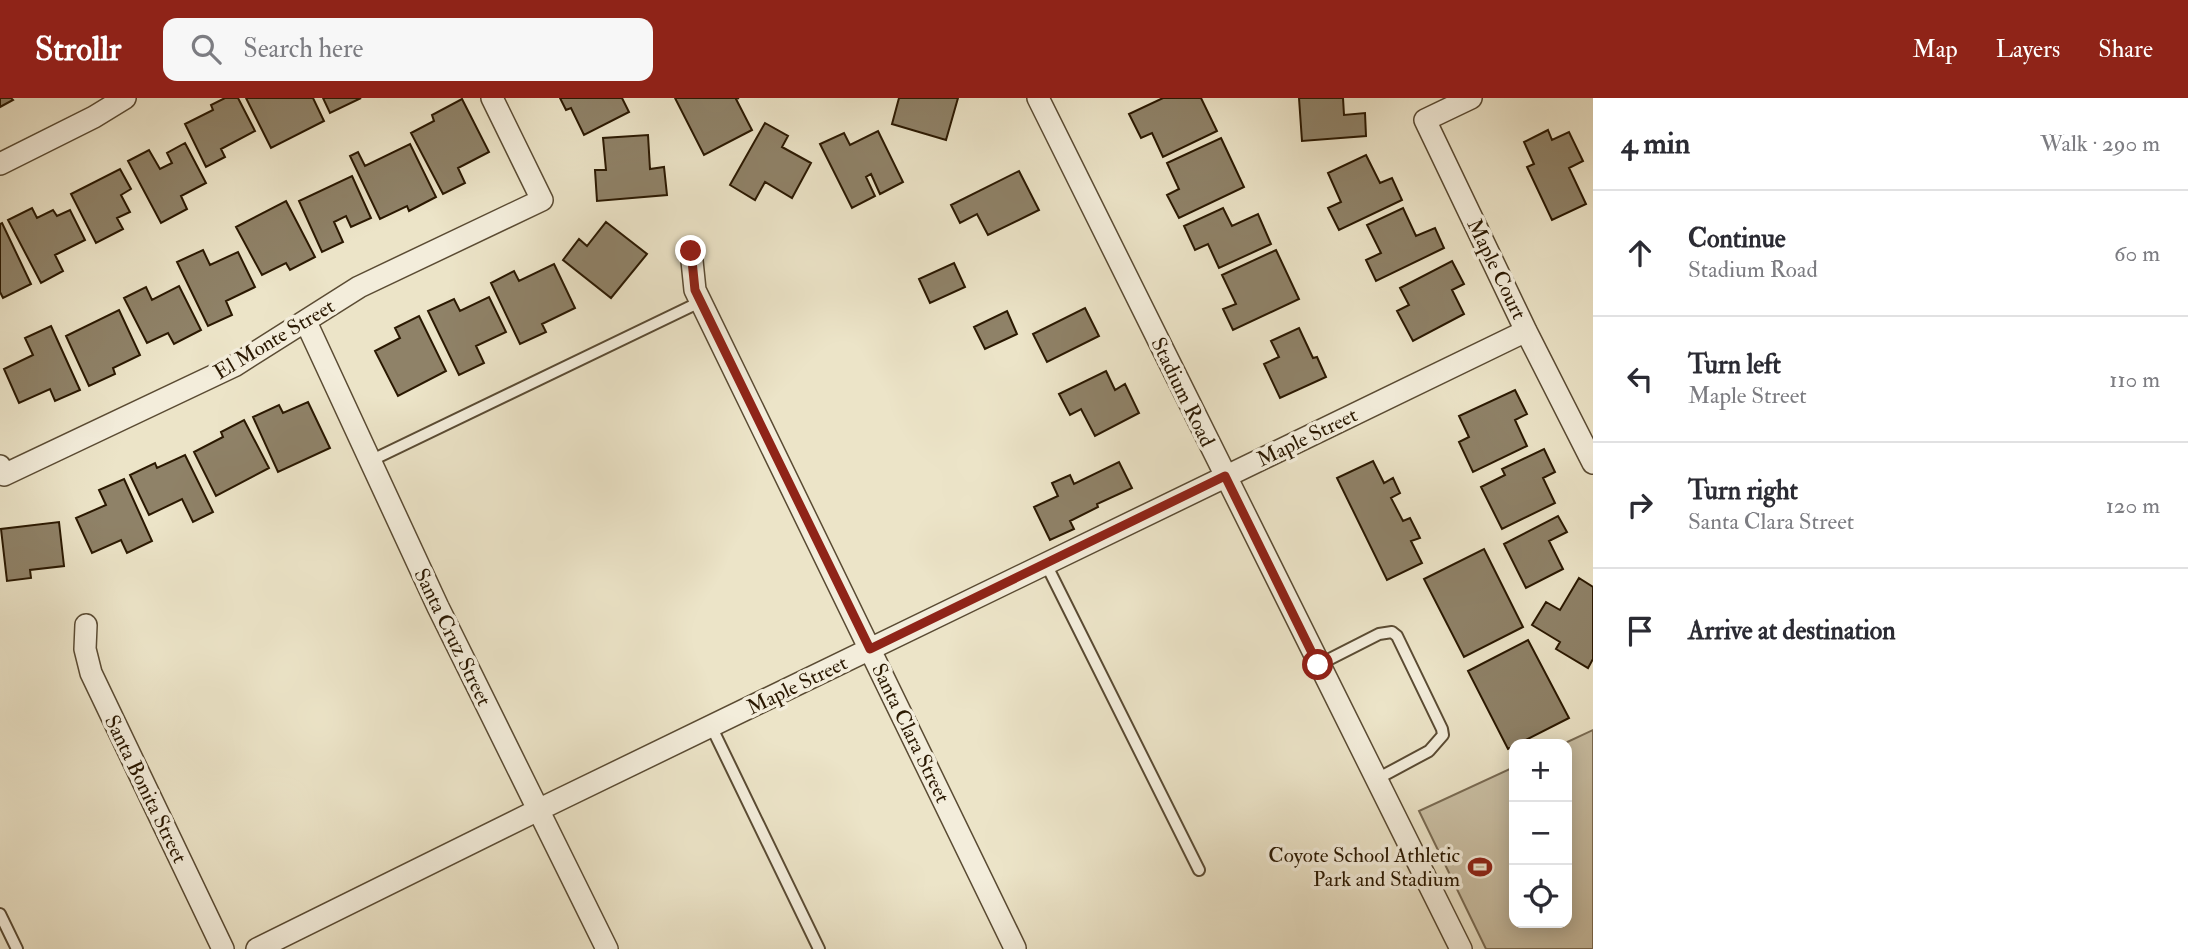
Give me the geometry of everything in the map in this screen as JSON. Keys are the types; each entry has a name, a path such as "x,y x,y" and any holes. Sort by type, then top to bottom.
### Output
{"street":[{"path":"0,164 94,117 124,98"},
{"name":"El Monte Street","path":"2,471 234,366 359,287 541,200 492,98"},
{"name":"Stadium Road","path":"1038,98 1461,949"},
{"name":"Maple Court","path":"1471,98 1425,120 1526,331 1593,463"},
{"name":"Santa Clara Street","path":"691,251 695,290 1015,948"},
{"name":"Santa Cruz Street","path":"306,322 438,607 607,949"},
{"name":"Maple Street","path":"257,949 1526,331"},
{"name":"Santa Bonita Street","path":"86,625 86,649 91,673 223,949"}],"lane":[{"path":"370,461 701,302"},
{"path":"1046,564 1199,870"},
{"path":"1318,665 1379,634 1392,632 1397,636 1443,735 1429,751 1375,779"},
{"path":"711,726 819,949"},
{"path":"0,914 17,949"}],"shaded area":[{"name":"Coyote School Athletic Park and Stadium","path":"1593,730 1593,949 1486,949 1419,811 1509,769 1509,928 1572,928 1572,740"}],"building":[{"path":"0,98 11,98 13,100 0,107"},
{"path":"225,98 238,98 255,131 221,149 225,157 206,167 185,124 213,110 211,105"},
{"path":"246,98 313,98 324,121 271,148"},
{"path":"323,98 361,98 330,113"},
{"path":"560,98 622,98 629,112 584,135 571,108 566,110"},
{"path":"675,98 739,98 736,99 752,130 704,155"},
{"path":"899,98 958,98 946,140 892,124"},
{"path":"1163,98 1201,98 1217,131 1163,157 1152,133 1141,138 1129,114"},
{"path":"1299,98 1343,98 1344,115 1365,113 1366,136 1302,141"},
{"path":"462,99 489,152 458,168 465,183 443,194 411,133 434,121 432,115"},
{"path":"765,123 788,136 782,147 811,163 792,198 765,182 755,200 730,185"},
{"path":"1548,130 1552,140 1569,132 1583,161 1569,168 1586,204 1552,220 1527,167 1534,164 1524,142"},
{"path":"878,131 903,182 880,194 871,174 866,177 875,196 852,208 820,144 844,133 850,145"},
{"path":"648,135 650,169 664,167 667,195 597,201 595,170 606,170 603,138"},
{"path":"1221,138 1244,187 1179,218 1167,195 1179,189 1167,163"},
{"path":"185,143 206,183 181,196 187,209 161,223 128,161 149,150 160,169 172,163 167,153"},
{"path":"410,144 436,197 409,211 407,206 380,219 350,156 358,152 365,166"},
{"path":"1366,155 1380,183 1392,178 1402,200 1339,230 1328,208 1341,202 1328,173"},
{"path":"120,169 131,189 121,195 130,212 117,218 123,229 96,243 71,194"},
{"path":"1019,171 1039,210 988,235 977,214 960,223 951,205"},
{"path":"352,176 371,218 351,227 346,216 334,222 343,242 322,252 299,201"},
{"path":"286,201 315,257 290,270 286,263 262,275 236,227"},
{"path":"32,208 37,218 53,210 57,216 70,210 85,240 55,255 63,271 41,283 8,220"},
{"path":"1223,208 1232,226 1258,214 1271,244 1219,268 1208,244 1195,250 1184,226"},
{"path":"1403,208 1416,236 1435,228 1444,248 1376,281 1366,260 1381,253 1367,225"},
{"path":"606,222 647,254 611,298 563,260 579,239 587,246"},
{"path":"2,223 31,284 3,298 0,292"},
{"path":"203,250 210,265 238,252 255,287 226,301 232,315 208,326 177,262"},
{"path":"1276,250 1299,299 1233,330 1223,309 1236,304 1222,275"},
{"path":"1452,261 1464,284 1452,290 1464,314 1413,341 1397,311 1409,305 1400,288"},
{"path":"954,263 965,287 930,303 919,279"},
{"path":"554,264 575,308 542,324 546,332 520,344 491,283 514,271 519,281"},
{"path":"179,286 201,330 174,344 168,333 147,343 124,298 146,287 152,300"},
{"path":"489,297 506,332 476,346 484,363 459,375 428,311 454,299 460,311"},
{"path":"1085,308 1099,336 1047,362 1033,334"},
{"path":"119,310 140,355 113,368 115,374 89,386 66,336"},
{"path":"1007,311 1017,334 985,349 974,327"},
{"path":"419,316 446,371 398,396 375,351 400,338 395,328"},
{"path":"51,326 80,390 55,401 50,389 19,403 4,369 33,355 25,338"},
{"path":"1299,328 1313,358 1317,357 1326,377 1280,398 1264,364 1279,357 1271,341"},
{"path":"1106,371 1115,390 1125,384 1139,413 1095,436 1081,409 1070,415 1059,394"},
{"path":"1515,390 1527,414 1515,420 1527,446 1473,472 1459,442 1469,437 1459,416"},
{"path":"308,402 330,448 278,472 253,417 279,405 283,413"},
{"path":"244,420 269,468 216,496 194,452 223,437 221,432"},
{"path":"1544,449 1555,472 1543,478 1555,503 1502,529 1481,487 1505,475 1502,469"},
{"path":"185,455 213,512 193,522 182,499 149,515 130,475 155,463 157,468"},
{"path":"1373,461 1384,483 1393,478 1400,493 1391,498 1403,521 1410,518 1420,538 1411,541 1422,563 1387,580 1337,478"},
{"path":"1119,462 1132,488 1097,504 1098,507 1070,521 1074,529 1050,540 1034,507 1058,496 1052,483 1070,475 1074,484"},
{"path":"124,479 152,541 127,553 121,540 92,553 76,518 106,505 99,490"},
{"path":"1558,516 1567,532 1549,541 1563,569 1526,588 1504,544"},
{"path":"59,522 64,566 30,570 31,578 7,581 1,529"},
{"path":"1484,549 1523,627 1464,657 1424,579"},
{"path":"1579,578 1593,587 1593,659 1588,668 1556,649 1560,642 1532,625 1546,602 1560,610"},
{"path":"1528,640 1569,718 1528,739 1509,739 1508,749 1468,671"}],"place":[{"name":"Coyote School Athletic Park and Stadium","path":"1480,867"}],"route":[{"path":"691,251 695,290 870,649 1225,476 1318,665"}]}
